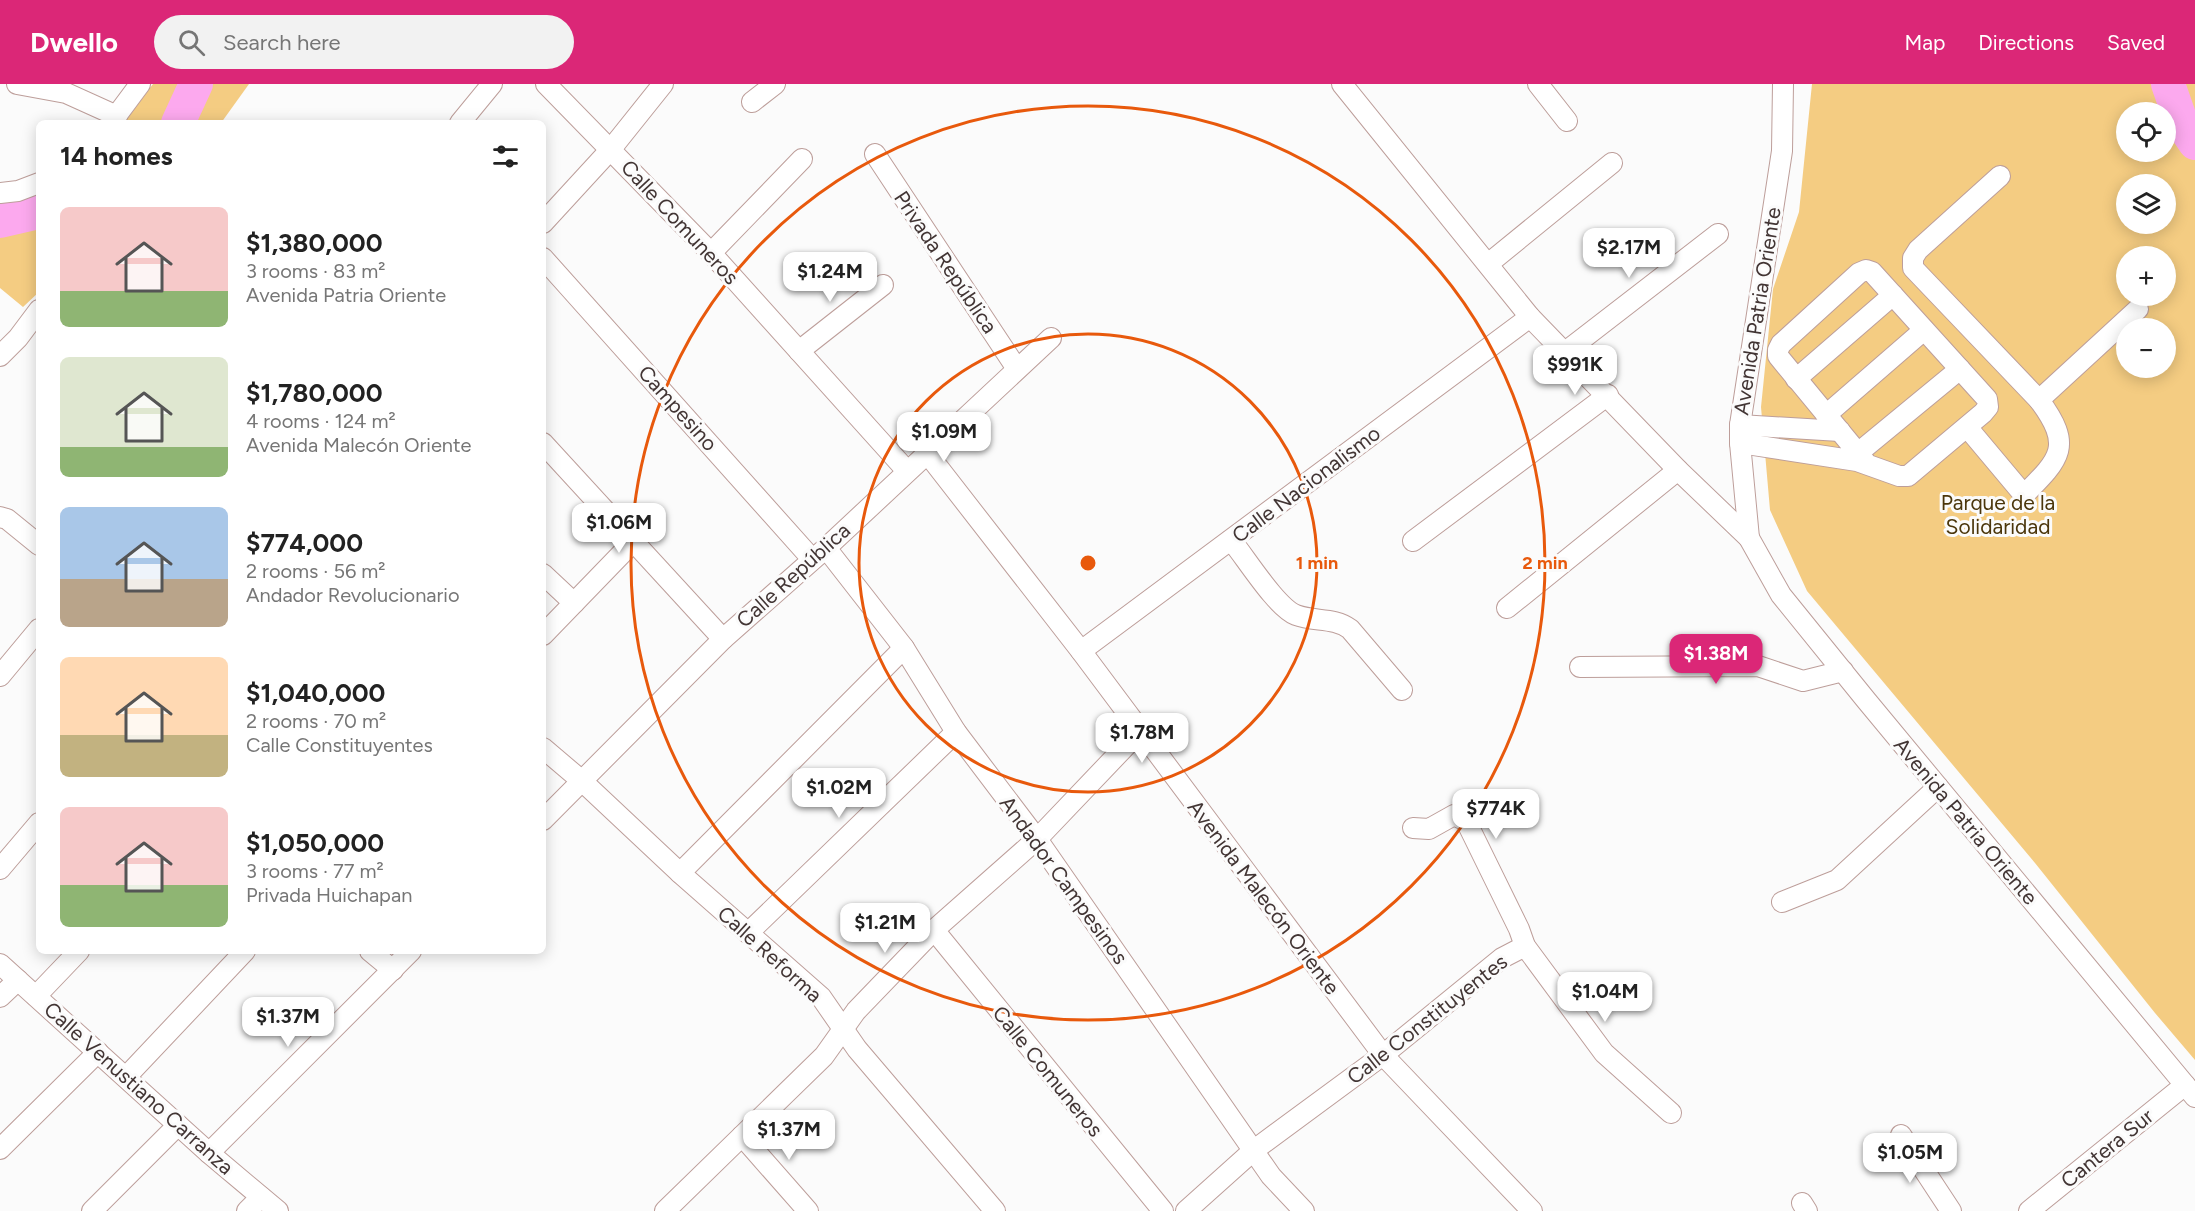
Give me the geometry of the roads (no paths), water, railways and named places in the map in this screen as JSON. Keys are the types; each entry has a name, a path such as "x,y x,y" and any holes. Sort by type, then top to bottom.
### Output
{"street":[{"path":"17,84 66,93 114,120 140,84"},
{"path":"462,120 492,84"},
{"name":"Calle Comuneros","path":"546,84 711,253 907,471"},
{"path":"546,220 611,149 663,84"},
{"path":"752,102 775,84"},
{"name":"Avenida Patria Oriente","path":"1342,84 1530,317 1608,395 1678,470 1749,538 1781,595 2190,1091"},
{"path":"1538,84 1567,121"},
{"name":"Avenida Patria Oriente","path":"1749,538 1740,434 1782,152 1783,84"},
{"name":"Privada República","path":"875,154 1017,369"},
{"path":"711,253 802,159"},
{"path":"1488,264 1612,163"},
{"path":"1967,427 2024,495 2048,471 2056,457 2059,442 2055,421 2039,400 1913,268 1913,258 1918,250 2000,176"},
{"path":"0,193 18,191 36,184"},
{"path":"1564,353 1718,234"},
{"name":"Campesino","path":"546,261 819,553"},
{"path":"1740,434 1803,452 1862,458 1899,476 1908,476 1988,407 1987,399 1872,272 1866,270 1859,273 1781,344 1778,350 1778,356 1862,458"},
{"path":"799,351 883,285"},
{"path":"1796,378 1893,295"},
{"path":"2039,400 2138,309"},
{"path":"0,356 18,338 36,314"},
{"name":"Calle Nacionalismo","path":"1081,651 1530,317"},
{"path":"1827,415 1924,330"},
{"name":"Calle República","path":"546,817 723,639 1051,338"},
{"path":"1862,458 1960,369"},
{"path":"1413,541 1608,395"},
{"path":"1740,434 1801,428 1840,431"},
{"path":"1801,428 1803,452"},
{"path":"546,446 723,639"},
{"name":"Avenida Malecón Oriente","path":"927,453 1081,651 1383,1055 1532,1211"},
{"path":"1508,608 1678,470"},
{"path":"0,517 7,519 36,542"},
{"path":"1231,540 1276,598 1289,610 1296,615 1342,623 1350,629 1402,690"},
{"path":"546,632 633,542"},
{"name":"Andador Campesinos","path":"819,553 904,648 956,732 1037,838 1271,1176 1304,1211"},
{"path":"546,577 574,603"},
{"path":"0,675 36,633"},
{"path":"680,873 904,648"},
{"path":"1580,667 1758,666 1803,681 1843,671"},
{"path":"665,1211 824,1056 856,1011 934,930 1037,838 1140,731"},
{"path":"748,933 956,732"},
{"name":"Calle Reforma","path":"546,751 821,997 857,1049 992,1210"},
{"path":"1782,902 1837,880 1938,787"},
{"path":"1413,828 1429,830 1454,814 1466,821 1519,929 1525,946"},
{"path":"0,868 36,827"},
{"name":"Calle Comuneros","path":"934,930 1163,1211"},
{"name":"Calle Constituyentes","path":"1186,1211 1254,1150 1383,1055 1502,958 1525,946 1604,1053 1671,1113"},
{"path":"36,996 76,954"},
{"path":"126,1077 242,954"},
{"path":"374,954 393,970"},
{"path":"209,1153 408,954"},
{"name":"Calle Venustiano Carranza","path":"0,964 209,1153 278,1211"},
{"path":"0,997 18,980"},
{"path":"0,1149 98,1052"},
{"name":"Cantera Sur","path":"2029,1211 2190,1091"},
{"path":"92,1211 178,1125"},
{"path":"1901,1135 1951,1211"},
{"path":"742,1136 808,1211"},
{"path":"247,1211 261,1197"}],"waterway":[{"path":"179,120 196,84"},
{"path":"2168,84 2182,124 2195,143"},
{"path":"0,221 36,213"}],"park label":[{"name":"Parque de la Solidaridad","path":"1998,514"}]}
